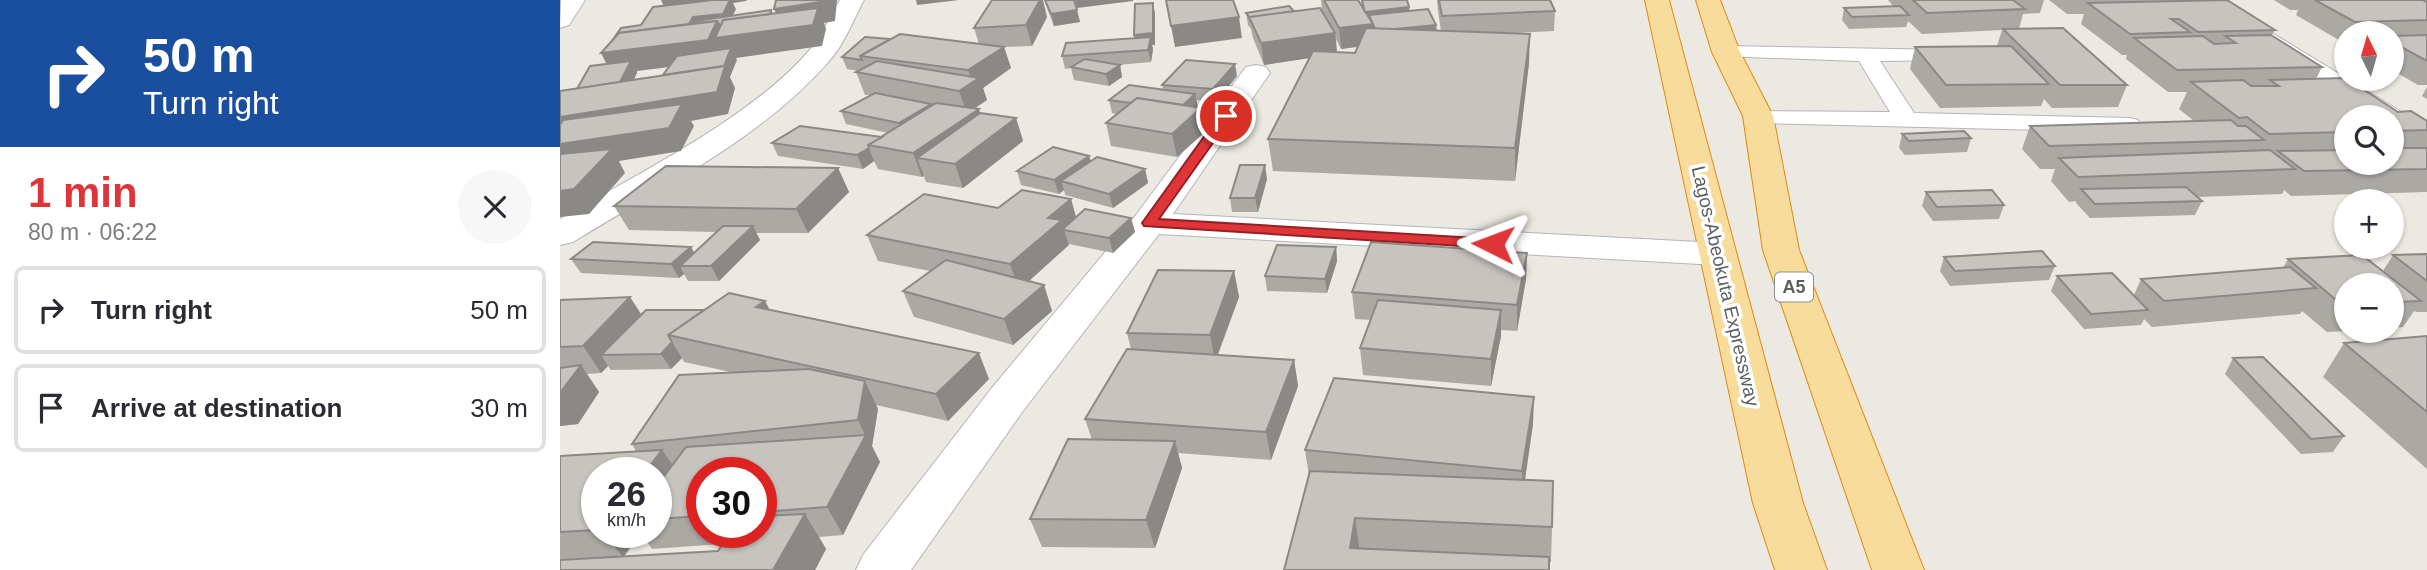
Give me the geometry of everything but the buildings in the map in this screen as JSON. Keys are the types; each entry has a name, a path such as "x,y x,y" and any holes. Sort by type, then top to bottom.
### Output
{"highway":[{"name":"Lagos-Abeokuta Expressway","path":"1657,0 1778,502 1801,570"},
{"name":"A5","path":"1708,0 1726,52 1758,116 1781,250 1898,570"}],"street":[{"path":"560,20 573,0"},
{"path":"560,234 704,145 774,97 822,54 852,0"},
{"path":"2201,0 2369,105"},
{"path":"882,570 1007,400 1149,223 1256,73"},
{"path":"1149,223 1600,250 1718,254"}],"lane":[{"path":"1726,52 1978,57"},
{"path":"1866,55 1907,120"},
{"path":"1758,116 2158,126"}],"route":[{"path":"1226,116 1149,223 1493,244"}]}
